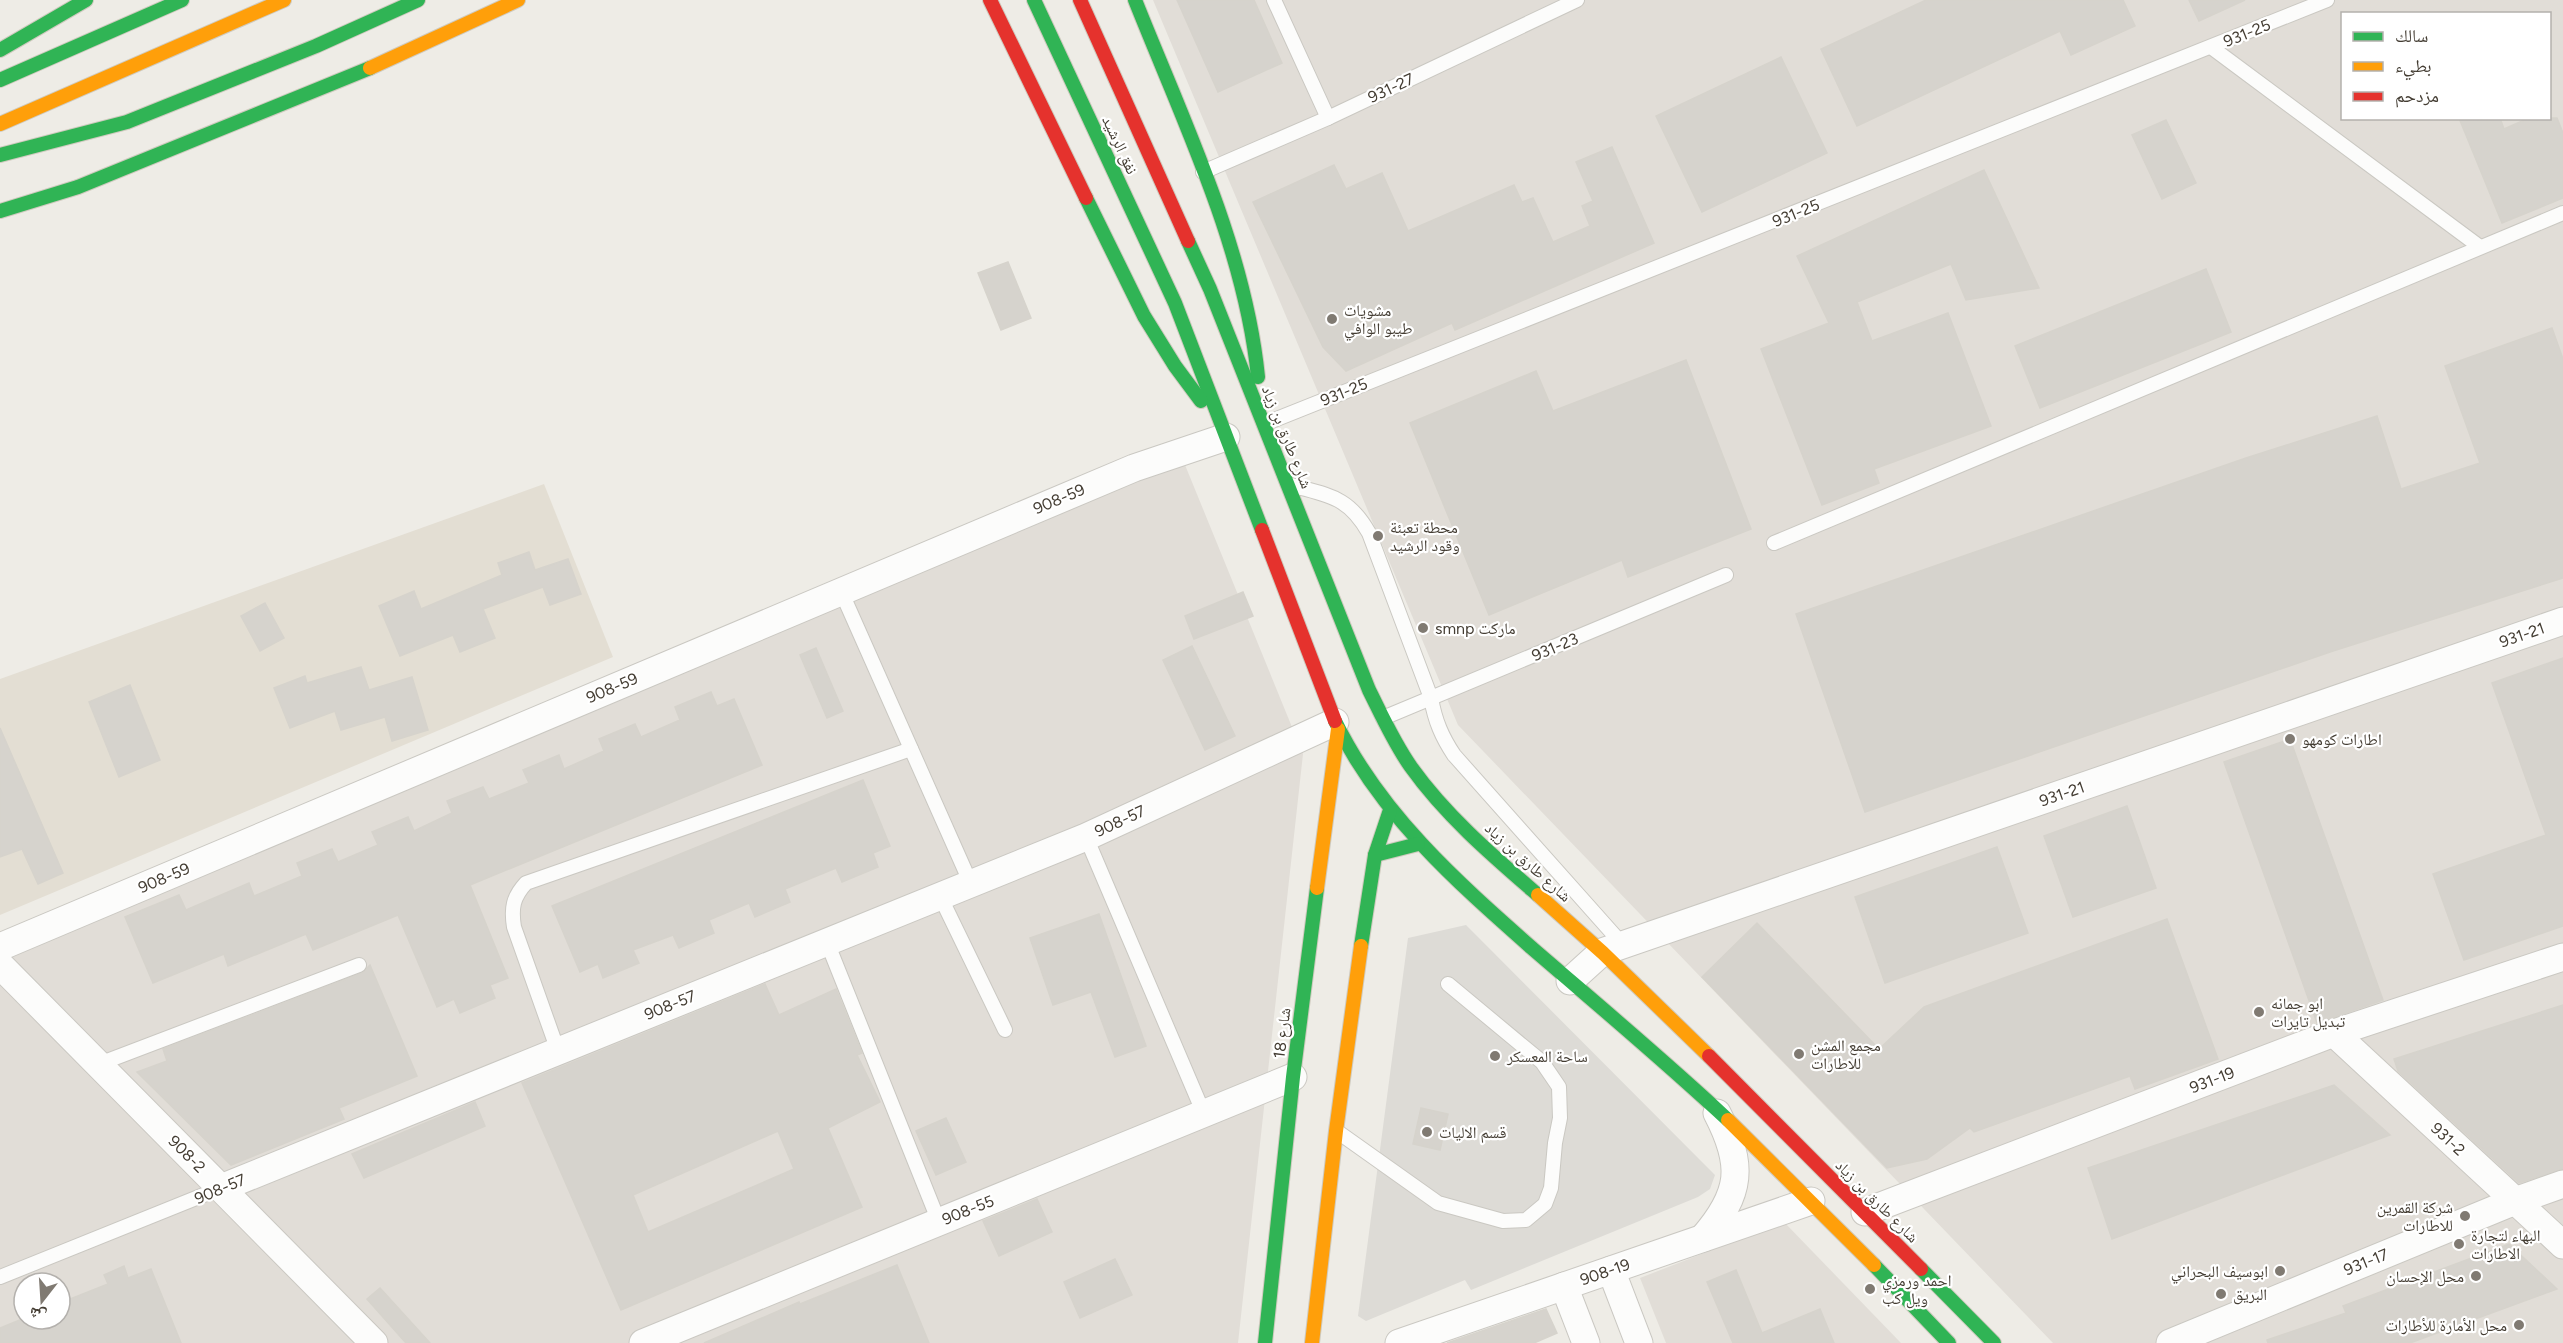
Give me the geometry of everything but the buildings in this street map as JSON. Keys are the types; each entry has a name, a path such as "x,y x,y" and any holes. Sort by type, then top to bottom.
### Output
{"main road":[{"path":"0,50 86,0"},
{"path":"0,80 182,0"},
{"path":"0,124 284,0"},
{"path":"0,154 127,122 316,46 418,0"},
{"path":"0,211 78,187 341,82 518,0"},
{"path":"990,0 1144,316 1174,366 1225,435 1337,725 1365,775 1390,810 1445,872 1714,1106 1950,1343"},
{"name":"نفق الرشيد","path":"1034,0 1175,303 1225,435"},
{"name":"نفق الرشيد","path":"1080,0 1210,289"},
{"path":"1135,0 1203,172 1241,278 1255,347 1263,421"},
{"name":"شارع طارق بن زياد","path":"1210,289 1369,690 1406,757 1437,799 1613,949 1994,1343"},
{"name":"شارع 18","path":"1265,1343 1291,1154 1293,1077 1337,725"},
{"path":"1312,1343 1327,1158 1336,1131 1375,855 1390,810"},
{"path":"1375,855 1418,844"}],"street":[{"name":"908-59","path":"0,947 1134,468 1225,435"},
{"name":"931-21","path":"1570,981 1613,949 2563,621"},
{"name":"908-57","path":"221,1188 1086,837 1337,725"},
{"name":"931-19","path":"1865,1212 2334,1033 2563,957"},
{"name":"908-2","path":"0,965 374,1343"},
{"name":"931-2","path":"2334,1033 2563,1245"},
{"name":"908-55","path":"643,1343 1293,1077"},
{"path":"1703,1238 1722,1214 1729,1200 1736,1169 1731,1139 1714,1106"},
{"name":"931-17","path":"2170,1343 2515,1201 2563,1184"},
{"name":"908-19","path":"1399,1343 1811,1201"},
{"path":"1611,1270 1639,1343"},
{"path":"1564,1286 1586,1343"}],"lane":[{"path":"1274,0 1328,118"},
{"name":"931-27","path":"1203,172 1328,118 1577,0"},
{"name":"931-25","path":"1263,421 2327,0"},
{"path":"2211,47 2480,247"},
{"path":"1774,543 2563,213"},
{"path":"1288,484 1348,504 1361,519 1369,533 1431,698 1434,718 1443,739 1613,949"},
{"name":"931-23","path":"1383,718 1726,575"},
{"path":"841,591 970,884"},
{"path":"558,1051 514,927 512,910 516,894 526,884 911,749"},
{"path":"1086,837 1204,1114"},
{"path":"940,896 1005,1030"},
{"path":"827,942 939,1222"},
{"path":"99,1064 359,965"},
{"path":"1336,1131 1438,1203 1503,1221 1526,1220 1545,1204 1551,1188 1560,1118 1559,1087 1542,1062 1448,984"},
{"name":"908-57","path":"0,1277 221,1188"}],"shaded area":[{"path":"1153,0 2563,0 2563,1343 2053,1343 1458,725"},
{"path":"1183,460 1303,754 1238,1343 0,1343 0,961"},
{"path":"544,484 613,657 0,915 0,679"},
{"name":"ساحة المعسكر","path":"1466,925 1715,1175 1710,1189 1698,1197 1471,1290 1465,1280 1366,1321 1358,1316 1408,938"},
{"path":"1784,1222 1901,1343 1666,1343 1640,1278"}],"traffic: fast":[{"path":"0,50 86,0"},
{"path":"0,80 182,0"},
{"path":"0,155 127,122 316,46 418,0"},
{"path":"1034,0 1175,303 1262,530"},
{"path":"1135,0 1192,138 1226,232 1251,328 1258,377"},
{"path":"0,211 78,187 370,68"},
{"path":"1086,198 1144,316 1175,366 1201,401"},
{"path":"1188,241 1210,289 1369,690 1394,739 1411,767 1439,802 1487,850 1538,895"},
{"path":"1335,721 1353,755 1374,786 1397,816 1448,871 1728,1120"},
{"path":"1361,946 1375,855 1390,810"},
{"path":"1375,855 1418,844"},
{"path":"1265,1343 1293,1077 1317,888"},
{"path":"1874,1265 1949,1343"},
{"path":"1921,1269 1994,1343"}],"traffic: slow":[{"path":"0,124 284,0"},
{"path":"370,68 518,0"},
{"path":"1317,888 1338,729"},
{"path":"1538,895 1603,953 1709,1056"},
{"path":"1312,1343 1336,1131 1361,946"},
{"path":"1728,1120 1874,1265"}],"traffic: jam":[{"path":"990,0 1086,198"},
{"path":"1080,0 1188,241"},
{"path":"1262,530 1335,721"},
{"path":"1709,1056 1921,1269"}],"place":[{"name":"مشويات طيبو الوافي","path":"1332,319"},
{"name":"محطة تعبئة وقود الرشيد","path":"1378,536"},
{"name":"smnp ماركت","path":"1423,628"},
{"name":"اطارات كومهو","path":"2290,739"},
{"name":"ابو جمانه تبديل تايرات","path":"2259,1012"},
{"name":"مجمع المشن للاطارات","path":"1799,1054"},
{"name":"ساحة المعسكر","path":"1495,1056"},
{"name":"قسم الاليات","path":"1427,1132"},
{"name":"شركة القمرين للاطارات","path":"2465,1216"},
{"name":"البهاء لتجارة الاطارات","path":"2459,1244"},
{"name":"ابوسيف البحراني","path":"2280,1271"},
{"name":"محل الإحسان","path":"2476,1276"},
{"name":"احمد ورمزي ويل كب","path":"1870,1289"},
{"name":"البريق","path":"2221,1294"},
{"name":"محل الأمارة للأطارات","path":"2519,1325"}]}
